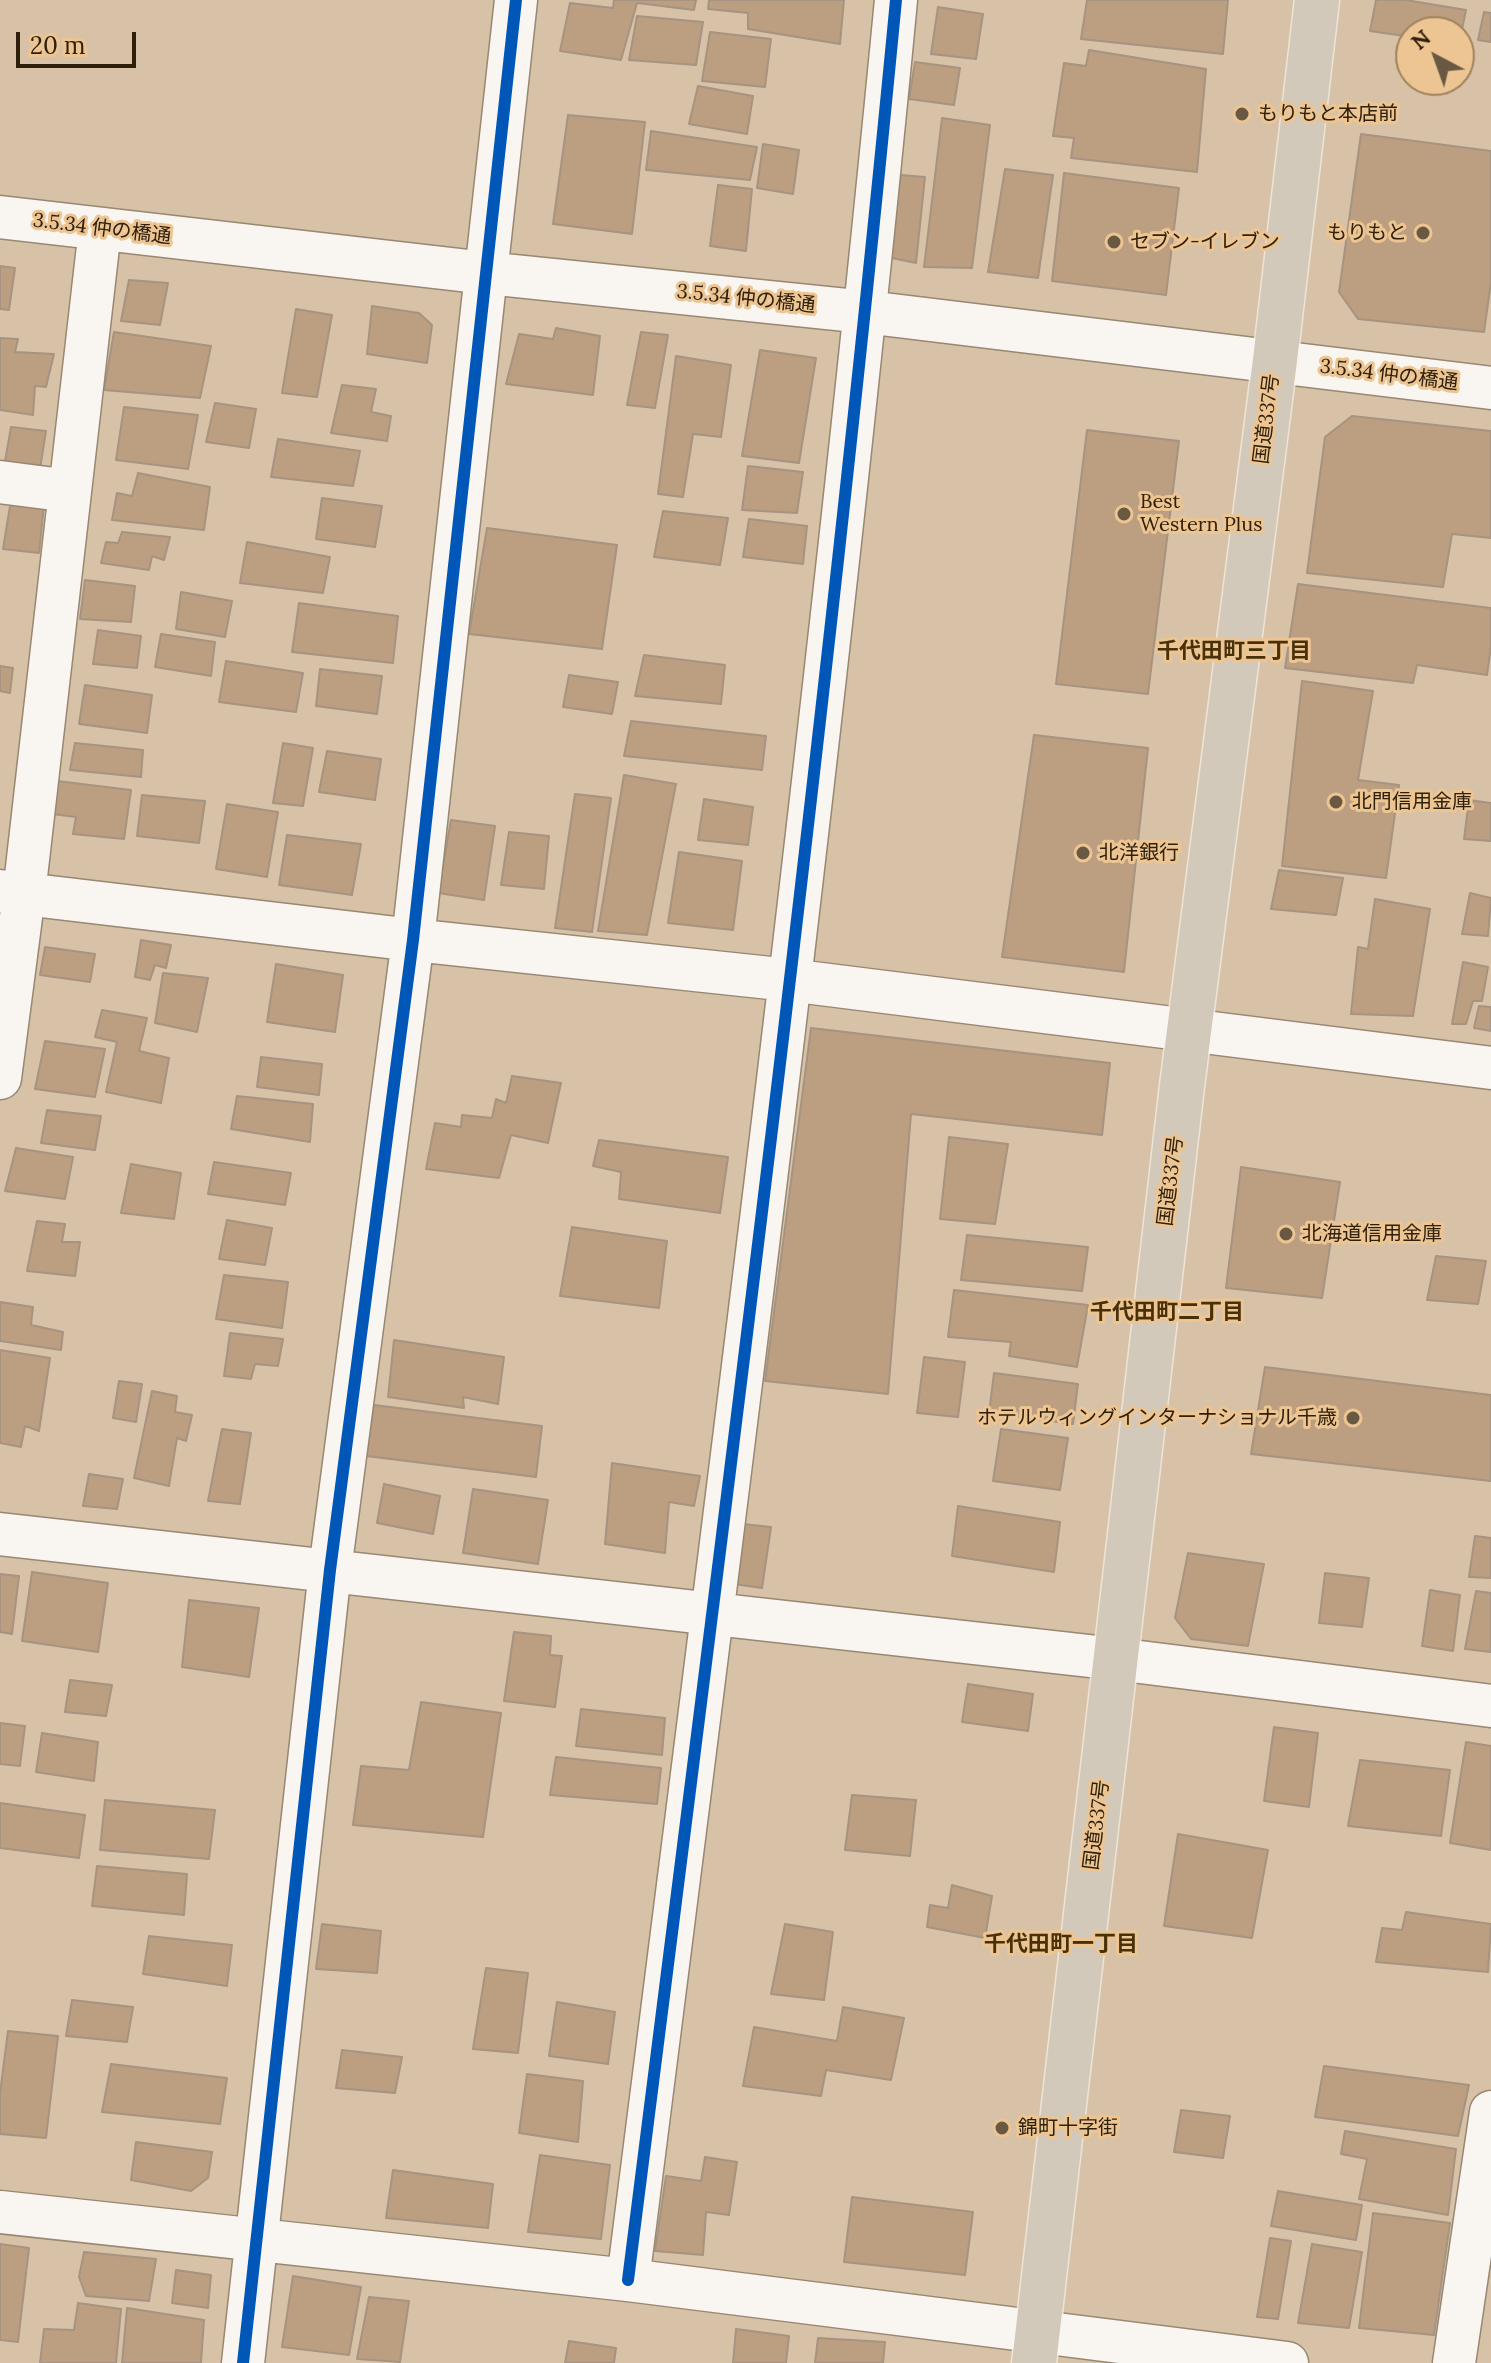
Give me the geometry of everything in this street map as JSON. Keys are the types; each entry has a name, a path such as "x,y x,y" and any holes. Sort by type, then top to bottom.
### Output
{"highway":[{"name":"国道337号","path":"1036,2347 1190,1032 1317,0"}],"street":[{"path":"243,2363 330,1570 413,940 516,0"},
{"path":"628,2280 789,980 866,312 896,0"},
{"name":"3.5.34 仲の橋通","path":"0,217 486,273 866,312 1491,388"},
{"path":"0,1078 12,892 70,491 100,229"},
{"path":"0,482 70,491"},
{"path":"12,892 413,940 789,980 1491,1068"},
{"path":"0,1534 1116,1659 1491,1706"},
{"path":"1454,2363 1491,2112"},
{"path":"0,2212 628,2280 1036,2347 1287,2363"}],"building":[{"path":"614,0 696,0 694,10 637,3 621,60 560,51 570,3 613,8"},
{"path":"709,0 844,0 840,44 748,29 748,13 708,9"},
{"path":"1087,0 1228,0 1223,54 1081,39"},
{"path":"1376,0 1406,0 1466,10 1465,16 1395,16 1395,35 1370,31"},
{"path":"938,7 983,14 976,59 931,54"},
{"path":"1484,12 1491,13 1491,42 1478,40"},
{"path":"637,16 703,22 696,65 629,60"},
{"path":"710,32 771,39 765,87 702,81"},
{"path":"1089,50 1206,69 1197,172 1071,158 1074,138 1053,136 1064,63 1086,66"},
{"path":"915,62 960,68 954,105 909,99"},
{"path":"698,86 753,96 747,134 689,124"},
{"path":"568,115 645,122 632,234 553,224"},
{"path":"942,118 990,125 972,268 924,267"},
{"path":"651,131 757,147 750,180 646,170"},
{"path":"1361,134 1491,151 1491,282 1484,332 1358,319 1339,292"},
{"path":"763,144 799,150 793,194 757,188"},
{"path":"1005,169 1053,175 1038,278 988,272"},
{"path":"1064,173 1179,188 1166,295 1052,281"},
{"path":"901,175 925,177 916,263 887,257"},
{"path":"718,185 752,189 746,251 710,246"},
{"path":"0,266 15,268 9,310 0,309"},
{"path":"129,280 168,283 160,325 121,321"},
{"path":"372,306 419,313 432,325 427,363 367,354"},
{"path":"296,309 332,315 317,397 282,393"},
{"path":"556,328 600,336 593,395 506,384 519,334 553,339"},
{"path":"114,332 211,346 200,398 104,390"},
{"path":"641,332 668,335 655,408 627,405"},
{"path":"0,338 18,339 15,352 54,354 46,387 35,386 33,415 0,410"},
{"path":"760,350 816,358 799,463 742,456"},
{"path":"676,356 731,365 721,437 693,434 683,497 658,494"},
{"path":"342,385 376,389 371,412 391,416 387,441 331,433"},
{"path":"215,403 256,409 249,448 206,442"},
{"path":"124,407 198,415 188,469 116,460"},
{"path":"1352,416 1491,431 1491,538 1452,534 1443,587 1307,573 1325,437"},
{"path":"11,427 46,431 40,469 4,467"},
{"path":"1087,430 1179,441 1148,694 1056,684"},
{"path":"278,439 360,451 353,486 271,477"},
{"path":"748,466 803,472 797,513 742,510"},
{"path":"138,473 210,487 204,530 112,520 117,493 132,496"},
{"path":"322,498 382,506 375,547 316,539"},
{"path":"11,500 44,505 39,553 3,549"},
{"path":"663,511 728,518 720,565 654,557"},
{"path":"749,519 807,526 803,564 743,557"},
{"path":"487,528 617,545 602,649 469,634"},
{"path":"122,532 170,537 164,560 152,556 149,570 101,563 106,542 118,543"},
{"path":"247,542 330,557 323,593 240,583"},
{"path":"85,580 135,586 131,622 80,619"},
{"path":"1298,584 1491,608 1487,675 1417,665 1413,683 1285,668"},
{"path":"181,592 232,601 225,637 176,629"},
{"path":"299,603 398,616 393,663 292,652"},
{"path":"98,630 141,636 137,668 93,664"},
{"path":"161,634 215,642 211,676 155,667"},
{"path":"644,655 725,665 721,704 635,696"},
{"path":"226,661 303,673 296,712 219,702"},
{"path":"0,666 13,668 10,693 0,691"},
{"path":"320,669 382,676 377,714 316,706"},
{"path":"569,675 618,682 612,714 563,707"},
{"path":"1302,681 1373,691 1358,780 1399,785 1386,878 1282,866"},
{"path":"85,685 152,695 147,733 79,724"},
{"path":"631,721 766,736 762,770 624,756"},
{"path":"1034,735 1148,748 1124,972 1002,957"},
{"path":"75,743 143,750 141,777 70,770"},
{"path":"283,743 313,748 303,806 273,803"},
{"path":"327,751 381,759 375,800 319,792"},
{"path":"624,775 676,784 647,935 598,931"},
{"path":"57,781 131,790 124,839 73,834 76,817 52,814"},
{"path":"575,794 611,798 592,932 555,928"},
{"path":"142,795 205,801 199,843 137,836"},
{"path":"704,799 753,807 748,845 698,840"},
{"path":"1469,800 1491,803 1491,841 1464,839"},
{"path":"227,804 278,812 267,877 216,869"},
{"path":"451,820 495,826 484,900 438,893"},
{"path":"509,832 549,836 544,889 501,885"},
{"path":"287,835 361,844 352,895 279,885"},
{"path":"679,852 742,861 733,930 668,923"},
{"path":"1279,870 1343,878 1336,915 1271,909"},
{"path":"1470,893 1491,898 1488,936 1462,934"},
{"path":"1375,899 1430,909 1413,1016 1351,1014 1358,947 1368,949"},
{"path":"141,940 171,945 166,968 155,965 150,980 135,977"},
{"path":"45,947 95,954 90,982 40,975"},
{"path":"1463,962 1488,967 1482,1001 1473,1001 1466,1024 1452,1024"},
{"path":"276,964 343,975 335,1032 267,1022"},
{"path":"163,973 208,978 197,1032 155,1023"},
{"path":"1479,1006 1491,1007 1491,1031 1474,1028"},
{"path":"102,1010 147,1018 139,1051 169,1058 161,1103 106,1092 117,1042 95,1037"},
{"path":"811,1028 1110,1063 1102,1135 911,1114 888,1394 765,1381"},
{"path":"45,1041 105,1049 95,1097 35,1089"},
{"path":"261,1057 322,1064 319,1095 257,1087"},
{"path":"512,1076 561,1083 548,1143 511,1135 499,1178 426,1169 435,1123 461,1127 462,1115 492,1118 496,1099 506,1103"},
{"path":"237,1096 313,1104 310,1142 231,1129"},
{"path":"47,1110 101,1116 95,1150 41,1143"},
{"path":"949,1137 1008,1144 995,1224 940,1219"},
{"path":"599,1140 728,1157 720,1213 619,1199 621,1172 593,1166"},
{"path":"16,1148 73,1157 65,1199 5,1191"},
{"path":"214,1162 291,1173 285,1205 208,1194"},
{"path":"131,1164 181,1173 174,1219 121,1213"},
{"path":"1241,1167 1340,1182 1322,1298 1226,1288"},
{"path":"227,1220 272,1228 265,1265 219,1259"},
{"path":"37,1221 65,1224 62,1242 80,1242 75,1276 27,1271"},
{"path":"572,1227 667,1241 659,1308 560,1296"},
{"path":"967,1235 1088,1247 1082,1291 961,1280"},
{"path":"1436,1256 1486,1261 1478,1304 1427,1300"},
{"path":"224,1275 288,1282 282,1328 216,1319"},
{"path":"954,1290 1088,1305 1077,1367 1009,1356 1011,1342 948,1337"},
{"path":"0,1302 33,1307 31,1325 63,1332 61,1350 0,1341"},
{"path":"230,1333 283,1339 278,1366 255,1364 251,1379 224,1376"},
{"path":"394,1340 504,1357 498,1404 463,1397 464,1408 388,1397"},
{"path":"0,1350 50,1358 39,1431 25,1426 21,1447 0,1443"},
{"path":"924,1357 965,1362 958,1417 917,1413"},
{"path":"1265,1367 1491,1395 1491,1481 1251,1454"},
{"path":"994,1373 1078,1384 1073,1424 989,1413"},
{"path":"119,1381 142,1384 136,1422 113,1418"},
{"path":"152,1391 177,1396 175,1412 192,1415 186,1441 177,1438 169,1486 134,1478"},
{"path":"374,1405 542,1426 536,1477 366,1456"},
{"path":"222,1429 251,1433 240,1504 208,1501"},
{"path":"1001,1429 1068,1438 1060,1490 993,1481"},
{"path":"612,1463 700,1476 694,1506 669,1502 665,1553 605,1544"},
{"path":"89,1474 123,1479 117,1509 83,1506"},
{"path":"384,1484 440,1496 433,1534 377,1523"},
{"path":"473,1489 548,1500 538,1564 463,1553"},
{"path":"958,1506 1060,1522 1054,1572 952,1556"},
{"path":"743,1524 771,1527 762,1588 734,1584"},
{"path":"1475,1536 1491,1538 1491,1578 1469,1577"},
{"path":"1188,1553 1264,1564 1248,1646 1191,1639 1175,1618"},
{"path":"32,1572 108,1583 98,1652 22,1641"},
{"path":"1325,1573 1369,1578 1362,1627 1319,1623"},
{"path":"0,1574 19,1576 12,1634 0,1632"},
{"path":"1430,1590 1460,1595 1453,1651 1422,1646"},
{"path":"1476,1591 1491,1593 1491,1652 1465,1649"},
{"path":"189,1600 259,1608 249,1677 182,1667"},
{"path":"514,1632 551,1636 550,1655 562,1656 555,1707 504,1701"},
{"path":"70,1680 112,1685 106,1716 65,1712"},
{"path":"968,1684 1033,1694 1028,1731 962,1722"},
{"path":"421,1702 501,1713 483,1837 353,1825 361,1766 409,1770"},
{"path":"581,1709 665,1718 662,1755 576,1746"},
{"path":"0,1723 25,1726 20,1766 0,1764"},
{"path":"1274,1727 1318,1733 1309,1807 1264,1801"},
{"path":"42,1733 98,1742 94,1781 36,1772"},
{"path":"1466,1742 1491,1746 1491,1850 1450,1843"},
{"path":"556,1757 661,1768 657,1804 550,1795"},
{"path":"1360,1760 1450,1770 1441,1836 1348,1826"},
{"path":"852,1795 916,1800 910,1856 845,1850"},
{"path":"105,1800 215,1810 209,1859 100,1850"},
{"path":"0,1803 85,1815 79,1858 0,1848"},
{"path":"1178,1834 1268,1850 1252,1938 1164,1926"},
{"path":"97,1866 187,1874 184,1915 92,1906"},
{"path":"952,1885 992,1896 985,1938 927,1927 930,1905 948,1908"},
{"path":"1406,1912 1491,1924 1488,1972 1376,1962 1382,1928 1402,1930"},
{"path":"322,1924 381,1931 377,1973 316,1969"},
{"path":"785,1924 833,1932 824,2000 771,1994"},
{"path":"149,1936 232,1945 227,1986 143,1974"},
{"path":"486,1968 528,1973 518,2053 473,2049"},
{"path":"72,2000 133,2007 127,2042 66,2036"},
{"path":"557,2002 615,2012 608,2064 549,2056"},
{"path":"843,2007 904,2018 891,2080 826,2070 821,2096 743,2086 754,2027 837,2041"},
{"path":"8,2031 58,2036 46,2138 0,2134 0,2093"},
{"path":"342,2050 402,2057 395,2093 336,2088"},
{"path":"111,2064 227,2078 220,2124 102,2112"},
{"path":"1324,2066 1469,2085 1458,2136 1315,2117"},
{"path":"527,2074 583,2081 578,2142 519,2133"},
{"path":"1181,2110 1230,2116 1223,2158 1174,2152"},
{"path":"1345,2131 1456,2149 1448,2215 1359,2199 1367,2159 1341,2154"},
{"path":"136,2142 212,2152 208,2178 191,2191 131,2180"},
{"path":"540,2155 610,2165 601,2239 528,2232"},
{"path":"705,2157 737,2162 729,2215 706,2212 703,2255 655,2251 666,2176 701,2181"},
{"path":"393,2170 493,2184 488,2228 386,2218"},
{"path":"1278,2191 1362,2205 1356,2240 1271,2226"},
{"path":"852,2197 973,2212 965,2275 844,2262"},
{"path":"1373,2213 1450,2223 1434,2335 1359,2328"},
{"path":"1270,2238 1291,2241 1278,2319 1257,2317"},
{"path":"0,2244 29,2248 18,2342 0,2340"},
{"path":"1312,2244 1362,2252 1349,2328 1298,2323"},
{"path":"84,2252 156,2259 149,2301 86,2296 79,2277"},
{"path":"176,2270 211,2275 208,2308 172,2303"},
{"path":"293,2276 361,2287 349,2355 282,2347"},
{"path":"369,2297 409,2301 400,2362 357,2359"},
{"path":"78,2303 121,2309 116,2363 40,2363 44,2329 74,2330"},
{"path":"127,2308 204,2320 201,2363 122,2363"},
{"path":"736,2329 789,2336 786,2363 733,2363"},
{"path":"818,2338 885,2342 883,2363 815,2363"},
{"path":"569,2341 616,2348 614,2363 565,2363"}],"cycle path":[{"path":"243,2363 330,1570 413,940 516,0"},
{"path":"628,2280 736,1426 804,856 896,0"}],"place":[{"name":"もりもと本店前","path":"1242,114"},
{"name":"もりもと","path":"1423,233"},
{"name":"セブン-イレブン","path":"1114,242"},
{"name":"Best Western Plus","path":"1124,514"},
{"name":"北門信用金庫","path":"1336,802"},
{"name":"北洋銀行","path":"1083,853"},
{"name":"北海道信用金庫","path":"1286,1234"},
{"name":"ホテルウィングインターナショナル千歳","path":"1353,1418"},
{"name":"錦町十字街","path":"1002,2128"}],"district":[{"name":"千代田町三丁目","path":"1234,652"},
{"name":"千代田町二丁目","path":"1167,1313"},
{"name":"千代田町一丁目","path":"1061,1945"}]}
